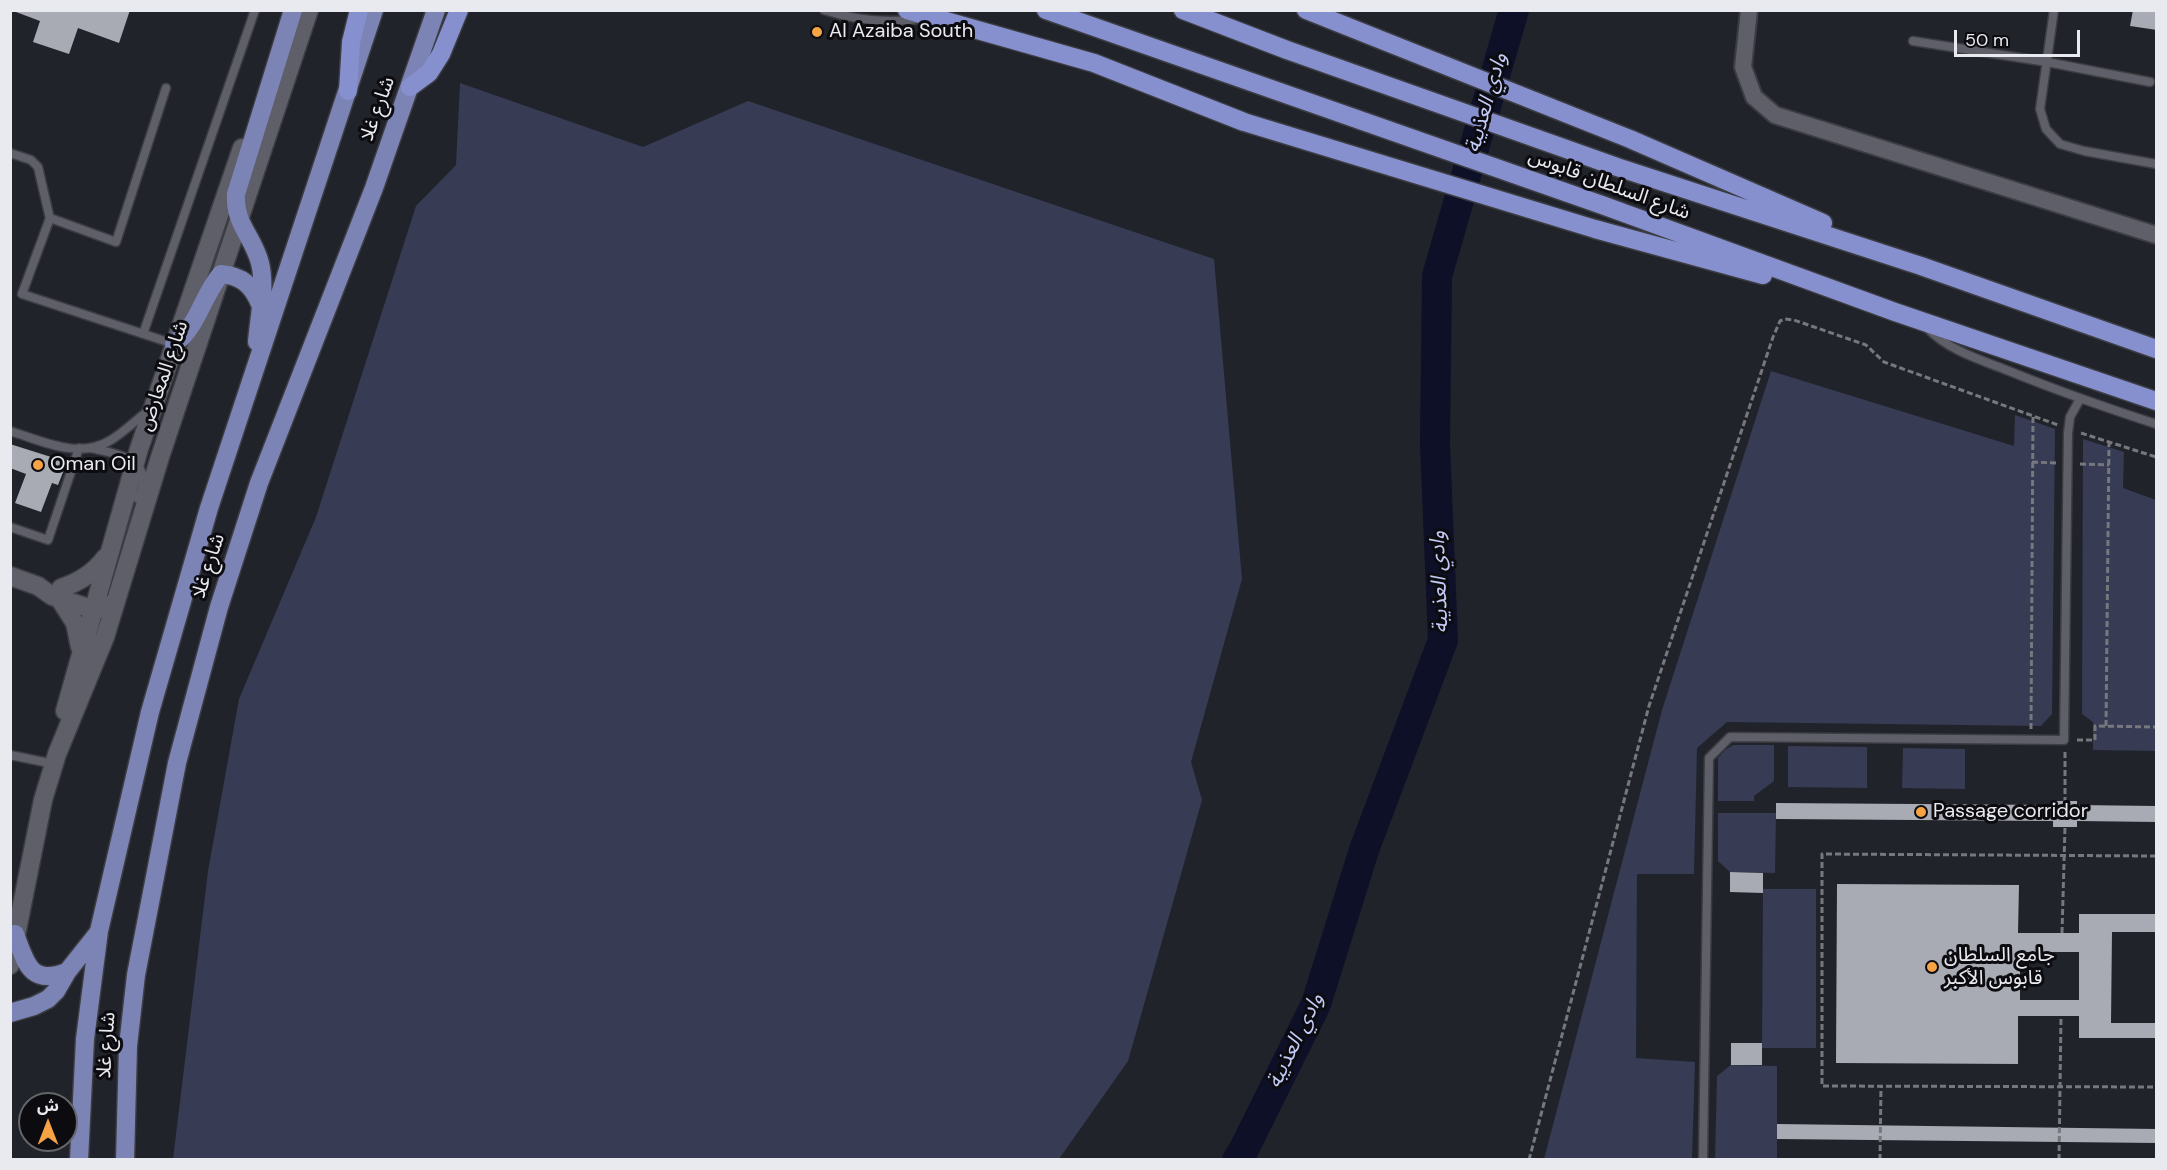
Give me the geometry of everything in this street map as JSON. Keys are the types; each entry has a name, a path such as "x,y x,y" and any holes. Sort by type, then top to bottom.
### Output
{"highway":[{"path":"348,91 351,42 359,10"},
{"path":"410,87 429,73 441,54 459,10"},
{"path":"907,10 1094,63 1244,122 1595,229 1895,312"},
{"name":"شارع السلطان قابوس","path":"1046,10 1602,205 1895,312 2157,401"},
{"name":"شارع السلطان قابوس","path":"1183,10 1287,50 1617,167 1921,266 2157,349"},
{"path":"1306,10 1630,139 1921,266"}],"main road":[{"name":"شارع المعارض","path":"10,965 43,800 55,759 62,720 134,464 288,10"},
{"path":"255,371 262,279 259,262 238,219 235,207 236,194 293,10"},
{"name":"شارع المعارض","path":"55,759 98,659 171,424 309,10"},
{"name":"شارع غلا","path":"79,1160 86,1039 99,931 153,701 209,508 374,10"},
{"name":"شارع غلا","path":"126,1160 128,1046 136,975 177,763 219,607 259,483 365,210 436,10"},
{"path":"171,424 170,404 178,362 174,344 193,326 205,296 221,274 244,280 256,294 260,304"},
{"path":"60,593 92,573 108,556"},
{"path":"10,576 96,605 114,601 119,589"},
{"path":"60,593 75,623 80,653"},
{"path":"96,605 108,628"},
{"path":"10,1013 48,999 99,931"},
{"path":"15,934 30,969 48,977 67,972"},
{"path":"68,1160 86,1039"}],"street":[{"path":"1749,10 1743,67 1754,97 1775,115 2157,235"},
{"path":"1748,28 1756,10"}],"lane":[{"path":"143,334 255,10"},
{"path":"824,10 849,18 895,22 929,17"},
{"path":"2054,10 2040,109 2046,129 2060,144 2084,151 2157,164"},
{"path":"1913,41 2047,62 2150,82"},
{"path":"50,219 116,242 166,88"},
{"path":"10,153 31,160 38,167 50,219 22,294 174,344"},
{"path":"1919,320 1949,346 1967,355 2080,399 2157,424"},
{"path":"1703,1160 1709,758 1730,737 2064,740 2068,428 2070,417 2080,399"},
{"path":"10,431 65,449 83,448 109,441 153,406"},
{"path":"83,448 126,457 141,470 143,480 134,516 135,535"},
{"path":"10,527 48,540 83,448"},
{"path":"10,755 55,759"}],"path":[{"path":"1529,1160 1649,706 1765,359 1780,321 1794,320 1866,345 1884,362 2033,416 2157,457"},
{"path":"2031,740 2033,416"},
{"path":"2106,726 2109,442"},
{"path":"2065,801 2064,740 2095,740 2095,726 2157,727"},
{"path":"2062,933 2065,826"},
{"path":"2157,856 1822,854 1822,1086 2157,1087"},
{"path":"2060,1160 2061,1016"},
{"path":"1881,1086 1881,1160"}],"shaded area":[{"path":"460,83 643,147 748,101 1214,259 1242,579 1191,762 1202,800 1128,1061 1059,1159 173,1159 208,871 239,699 316,517 416,206 456,165"},
{"path":"1771,371 2014,446 2015,415 2055,429 2052,714 2041,726 1727,722 1697,748 1694,874 1637,874 1636,1058 1695,1062 1692,1159 1544,1159 1662,710"},
{"path":"2083,439 2124,452 2123,488 2156,500 2156,751 2093,750 2093,722 2082,714"},
{"path":"1733,745 1774,745 1774,781 1754,796 1754,801 1718,801 1718,758"},
{"path":"1788,746 1867,747 1867,788 1788,787"},
{"path":"1903,748 1965,749 1965,789 1902,788"},
{"path":"1718,813 1776,813 1775,873 1730,872 1718,861"},
{"path":"1763,889 1816,889 1816,1048 1762,1048"},
{"path":"1731,1065 1777,1066 1777,1159 1715,1160 1717,1076"}],"building":[{"path":"16,10 130,10 119,43 78,28 69,54 33,42 40,21 16,12"},
{"path":"2133,10 2157,10 2157,30 2130,26"},
{"name":"Oman Oil","path":"10,444 67,462 58,485 52,483 41,512 15,503 26,474 10,468"},
{"name":"Passage corridor","path":"2053,801 2077,801 2077,805 2157,806 2157,822 2077,821 2077,827 2053,827 2053,821 1776,819 1776,803 2053,805"},
{"path":"1730,872 1763,873 1763,893 1730,892"},
{"path":"1837,884 2019,885 2018,933 2079,933 2079,914 2157,914 2157,932 2112,932 2111,1023 2157,1023 2157,1038 2079,1038 2079,1016 2018,1016 2018,1064 1836,1063","holes":["2020,952 2079,952 2079,1000 2020,1000"]},
{"path":"1731,1043 1762,1043 1762,1065 1731,1065"},
{"path":"1777,1124 2157,1129 2157,1143 1777,1139"}],"waterway":[{"name":"وادي العذيبة","path":"1237,1160 1316,1004 1364,850 1443,640 1435,444 1437,276 1514,10"}],"place":[{"name":"Al Azaiba South","path":"817,32"},
{"name":"Oman Oil","path":"38,465"},
{"name":"Passage corridor","path":"1921,812"},
{"name":"جامع السلطان قابوس الأكبر","path":"1932,967"}]}
